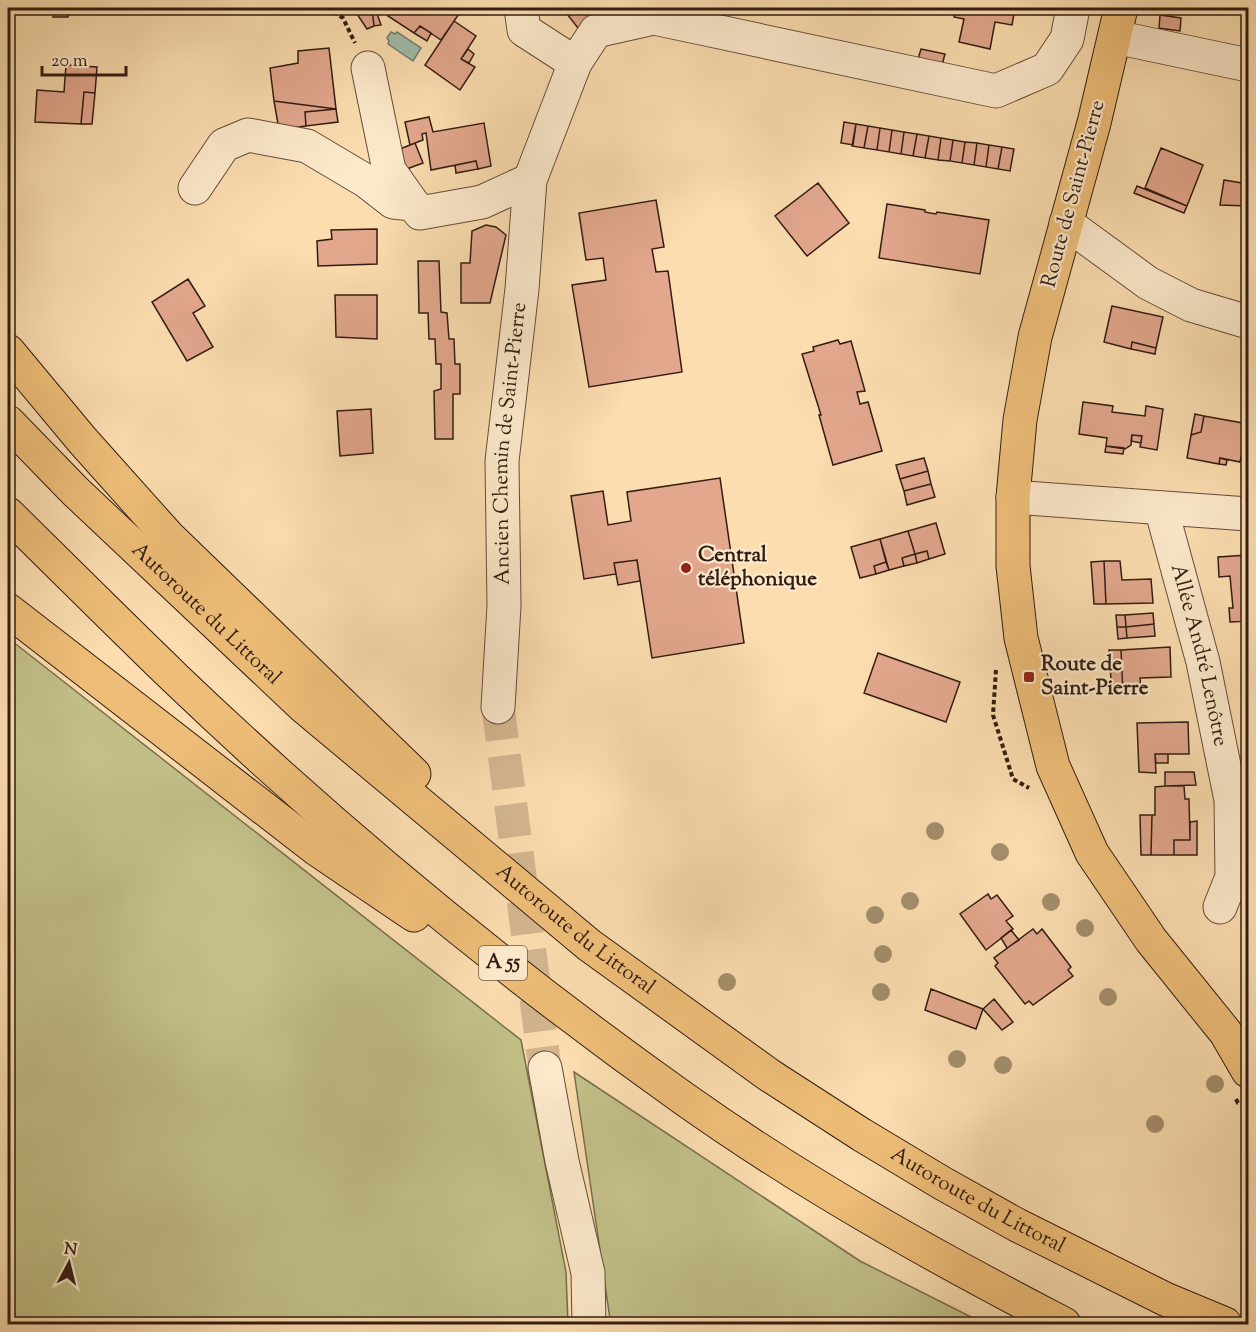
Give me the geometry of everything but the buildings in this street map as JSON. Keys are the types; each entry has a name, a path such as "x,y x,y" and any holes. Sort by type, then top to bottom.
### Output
{"main road":[{"name":"Route de Saint-Pierre","path":"1118,22 1094,123 1035,337 1020,420 1013,497 1012,566 1021,638 1053,766 1092,853 1151,940 1226,1033 1241,1082"},
{"path":"8,351 83,441 168,536 589,945"},
{"name":"Autoroute du Littoral","path":"8,422 75,490 303,706 589,945 769,1075 862,1136 1017,1225 1165,1299 1225,1324"},
{"name":"A 55","path":"8,514 175,678 299,792 423,898 547,999 684,1099 825,1192 925,1251 1064,1324"},
{"path":"8,610 315,848 684,1099"}],"street":[{"path":"521,8 524,30 575,63"},
{"name":"Ancien Chemin de Saint-Pierre","path":"498,707 504,606 502,461 522,289 530,180 575,63 596,31 654,18 996,91 1047,69 1067,39 1073,8"},
{"path":"1118,22 1248,65"},
{"path":"368,68 389,170 420,213 482,202 530,180"},
{"path":"195,188 224,145 248,135 307,146 366,181 393,202 413,204"},
{"path":"1066,223 1148,283 1191,305 1248,322"},
{"path":"1013,497 1248,514"},
{"name":"Allée André Lenôtre","path":"1161,508 1203,662 1232,801 1232,877 1220,907"},
{"path":"545,1068 562,1161 588,1273 589,1324"}],"path":[{"path":"327,8 343,18 368,68"},
{"path":"996,669 993,715 1013,779 1033,791"},
{"path":"1241,1082 1239,1103 1248,1106"}],"shaded area":[{"path":"391,32 395,34 397,32 421,48 413,61 388,44 387,38"},
{"path":"8,638 521,1040 566,1272 568,1324 8,1324"},
{"path":"574,1072 860,1261 985,1324 609,1324"}],"tunnel":[{"path":"498,707 545,1068"}],"place":[{"name":"Central téléphonique","path":"686,568"},
{"name":"Route de Saint-Pierre","path":"1029,677"}]}
